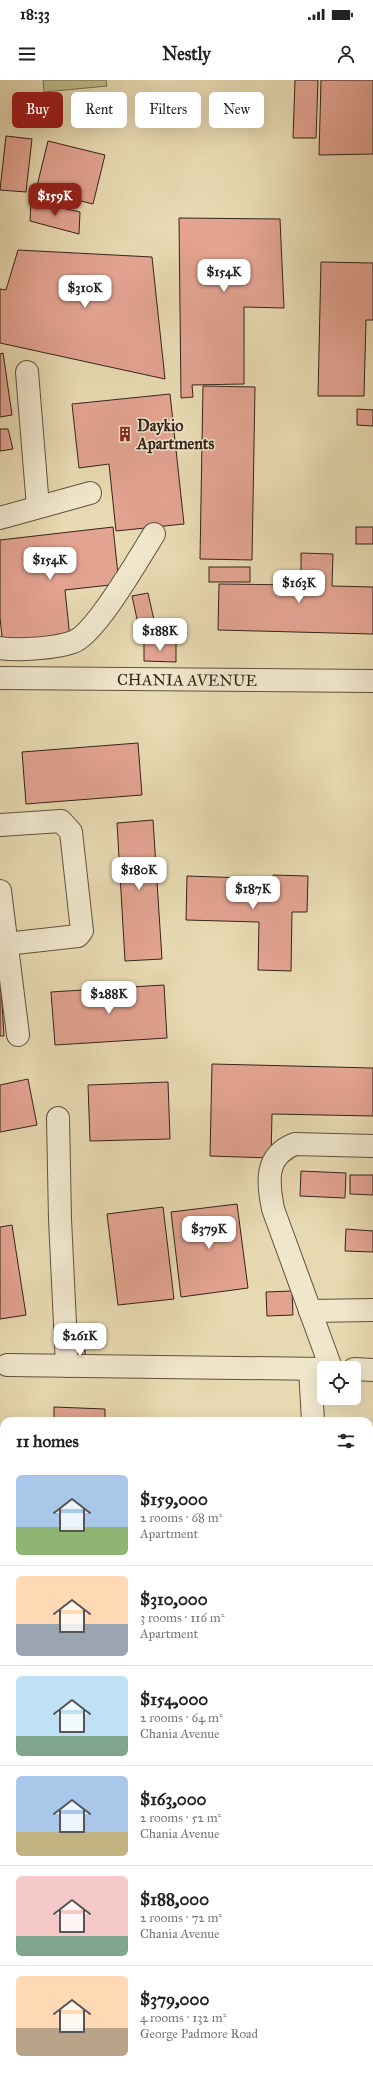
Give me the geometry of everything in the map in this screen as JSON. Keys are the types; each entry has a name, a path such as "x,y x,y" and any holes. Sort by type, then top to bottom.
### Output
{"street":[{"path":"28,372 38,507"},
{"path":"0,518 90,493"},
{"path":"0,648 44,647 74,642 87,631 113,599 154,534"},
{"name":"CHANIA AVENUE","path":"0,678 373,681"},
{"path":"0,825 61,821 71,832 82,931 78,936 6,944"},
{"path":"0,891 18,1035"},
{"path":"58,1118 60,1219 67,1366"},
{"path":"320,1361 310,1311 273,1209 269,1187 270,1168 283,1149 295,1144 373,1146"},
{"path":"310,1311 373,1310"},
{"path":"7,1365 317,1369"},
{"path":"361,1370 373,1370"},
{"path":"314,1417 317,1398"}],"green space":[{"path":"43,80 106,80 107,86 44,92"}],"building":[{"path":"295,80 318,80 316,138 293,138"},
{"path":"321,80 373,80 373,154 319,155"},
{"path":"6,136 32,139 26,192 0,190"},
{"path":"48,141 105,155 93,204 36,190"},
{"path":"31,201 80,212 79,234 30,221"},
{"path":"179,218 280,219 284,308 244,307 244,384 192,385 193,397 181,398"},
{"path":"18,250 152,257 165,379 0,343 0,289 6,290"},
{"path":"321,262 373,263 373,320 366,320 364,396 318,396"},
{"path":"3,353 12,415 0,417 0,354"},
{"path":"203,386 255,387 252,560 200,559"},
{"name":"Daykio Apartments","path":"170,394 184,524 116,531 109,464 79,468 72,404"},
{"path":"357,409 373,410 373,426 357,425"},
{"path":"0,429 8,429 13,449 0,451"},
{"path":"113,527 119,584 65,590 70,638 3,646 0,618 0,540"},
{"path":"356,527 373,527 373,544 356,544"},
{"path":"301,553 333,554 332,586 373,587 373,634 218,630 219,584 301,585"},
{"path":"209,567 250,567 250,582 209,582"},
{"path":"148,593 156,629 140,633 132,596"},
{"path":"144,643 176,643 176,662 144,661"},
{"path":"138,743 142,795 26,804 22,752"},
{"path":"153,820 162,959 125,961 117,823"},
{"path":"273,875 308,876 307,912 292,912 291,971 258,970 259,922 186,920 187,876 273,879"},
{"path":"0,970 4,1036 0,1036"},
{"path":"164,985 167,1038 55,1045 51,992"},
{"path":"212,1064 373,1068 373,1116 272,1114 271,1158 210,1156"},
{"path":"28,1079 37,1125 0,1132 0,1085"},
{"path":"168,1082 170,1139 90,1141 88,1085"},
{"path":"301,1171 346,1173 345,1198 300,1196"},
{"path":"350,1175 373,1175 373,1195 350,1194"},
{"path":"237,1204 248,1288 181,1297 171,1212"},
{"path":"163,1207 174,1299 118,1305 107,1214"},
{"path":"12,1225 26,1315 0,1319 0,1227"},
{"path":"346,1229 373,1231 373,1252 345,1251"},
{"path":"292,1291 293,1315 267,1316 266,1292"},
{"path":"85,1350 86,1363 76,1364 74,1352"},
{"path":"54,1407 105,1409 105,1417 54,1417"}],"place":[{"name":"Daykio Apartments","path":"125,434"}]}
